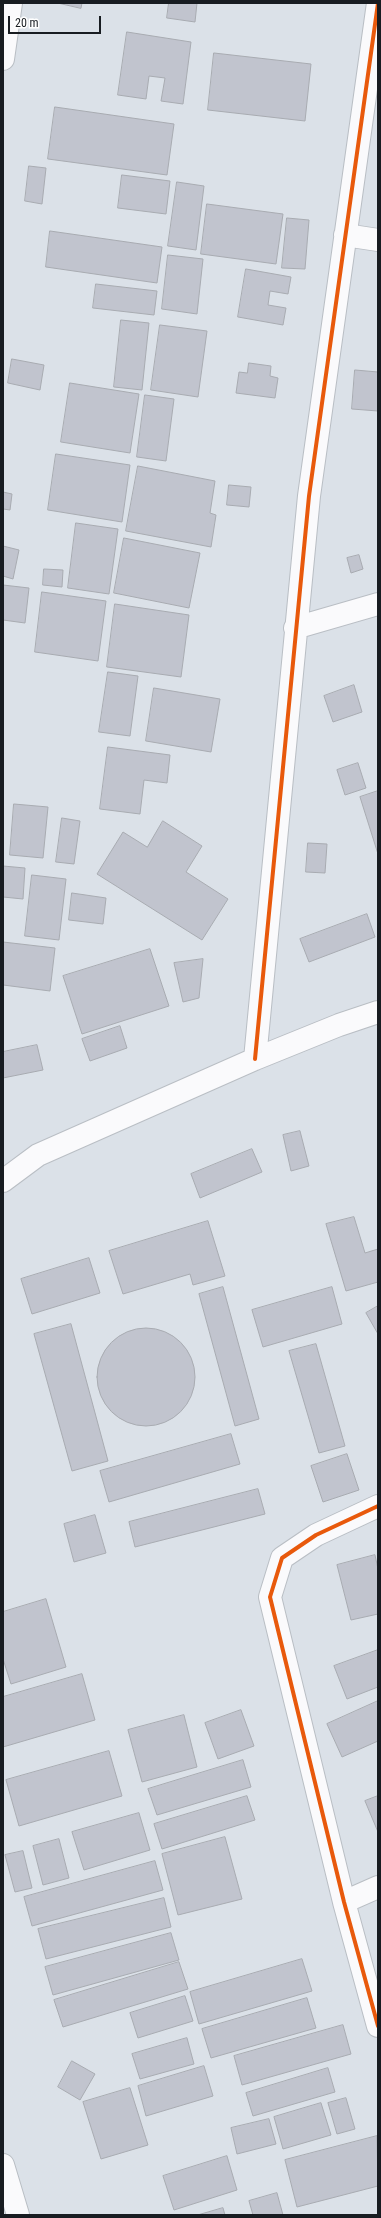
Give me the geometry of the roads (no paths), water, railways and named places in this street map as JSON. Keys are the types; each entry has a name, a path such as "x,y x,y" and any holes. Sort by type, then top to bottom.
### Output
{"street":[{"path":"3,59 11,3"},
{"path":"254,1060 309,496 378,3"},
{"path":"345,235 378,240"},
{"path":"295,628 378,604"},
{"path":"3,1181 38,1155 254,1060 339,1025 378,1012"},
{"path":"378,1506 316,1535 282,1558 270,1597 344,1902 378,2026"},
{"path":"344,1902 378,1887"},
{"path":"3,2165 18,2215"}]}
